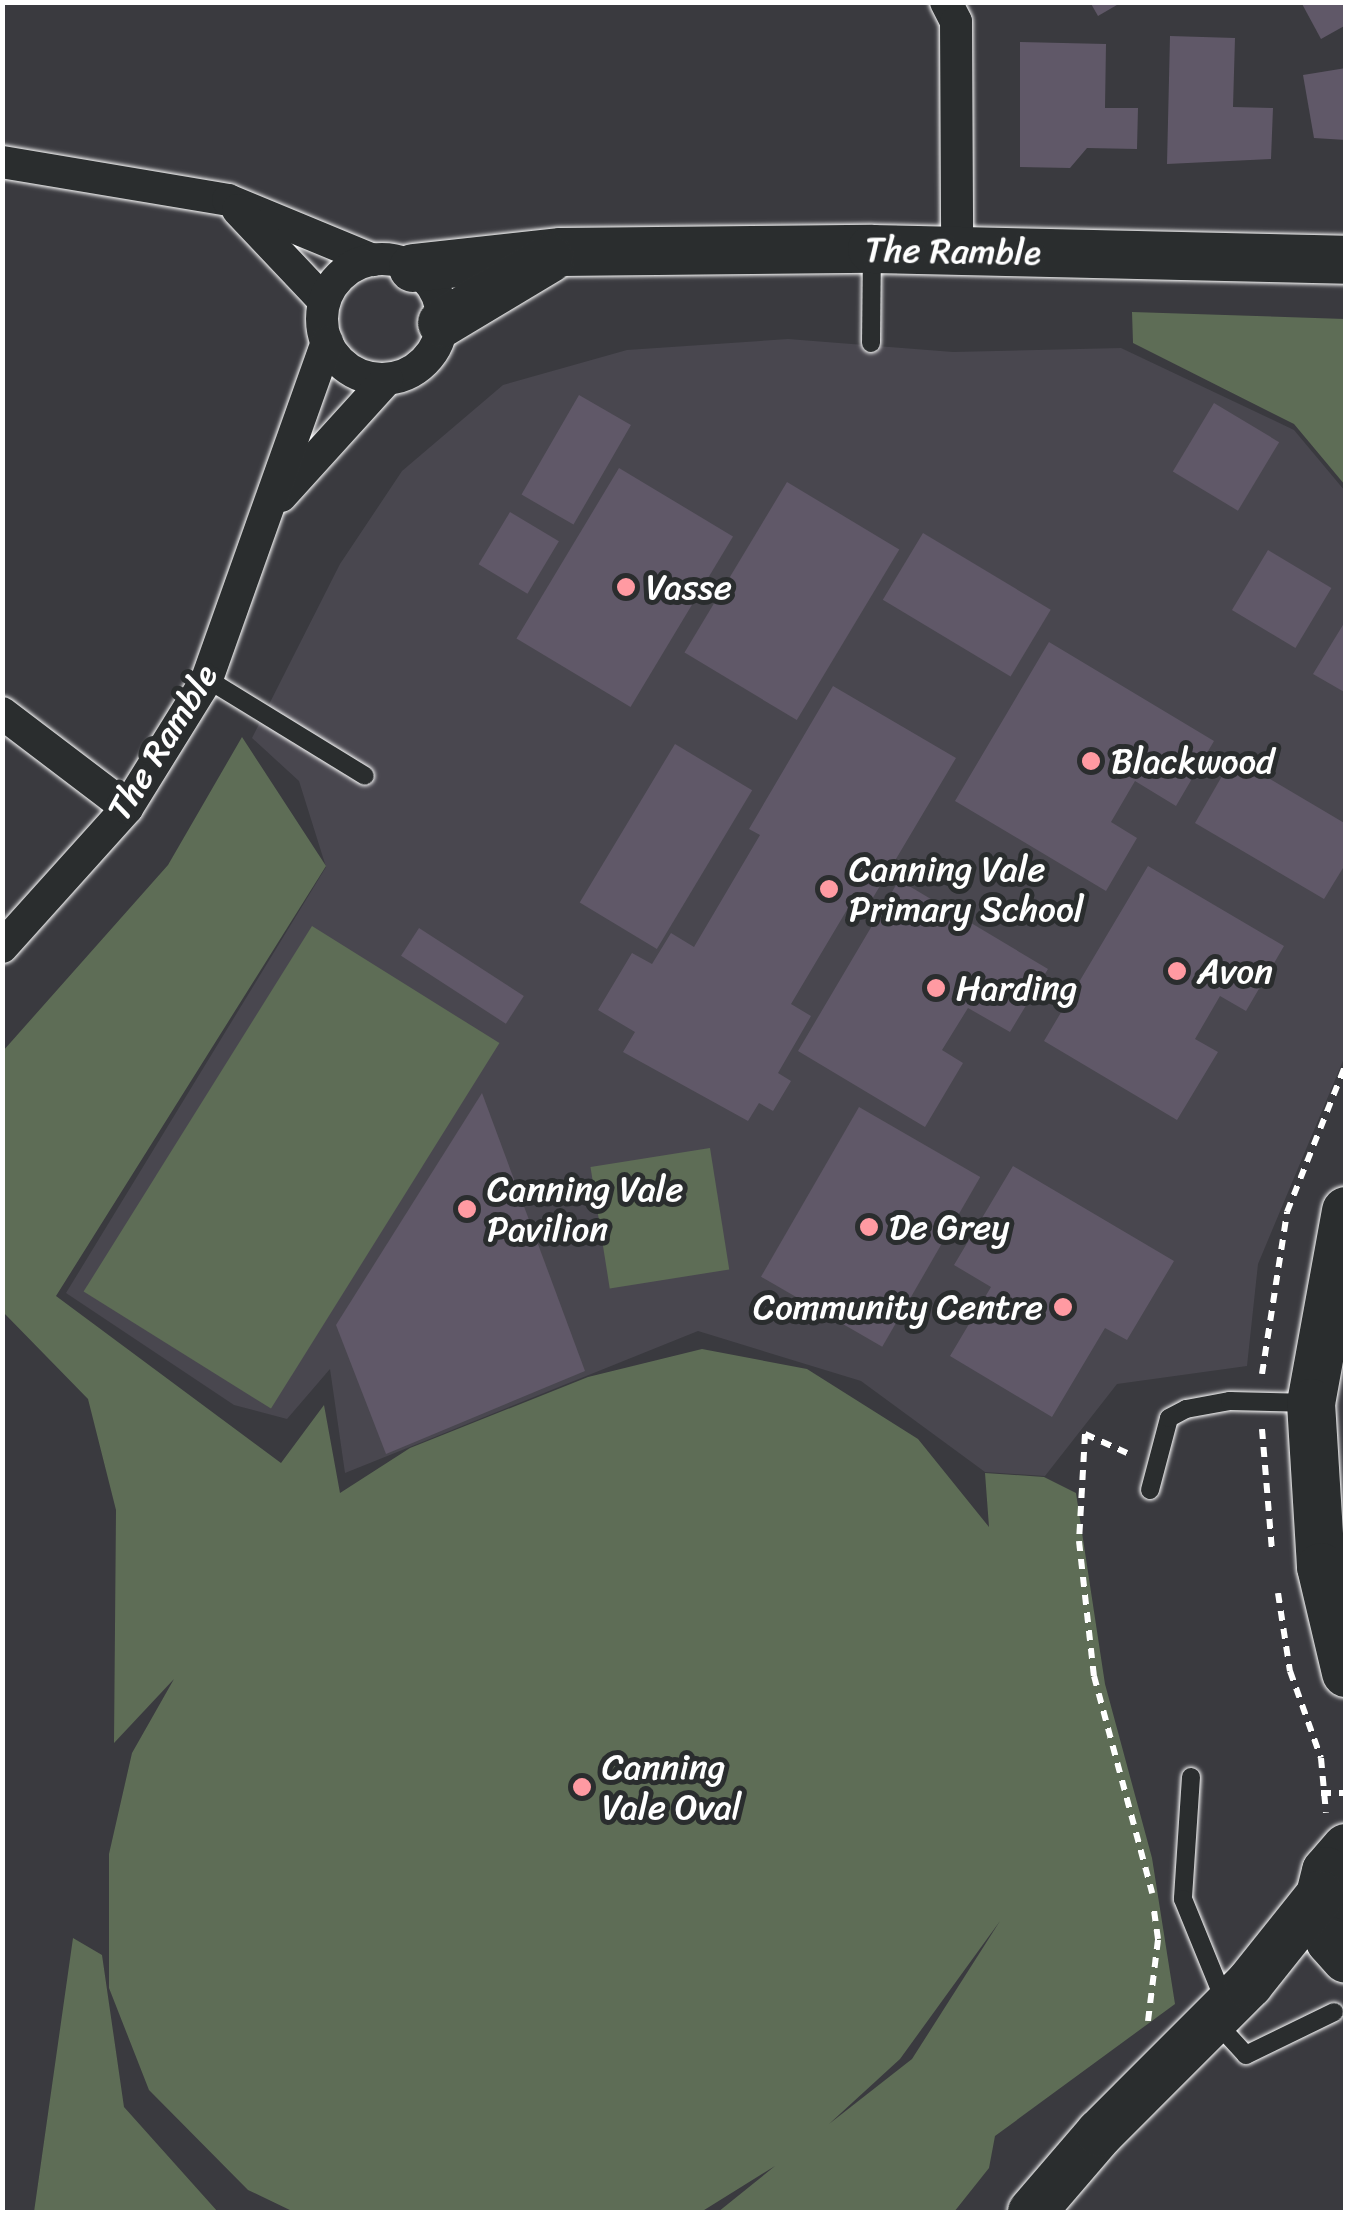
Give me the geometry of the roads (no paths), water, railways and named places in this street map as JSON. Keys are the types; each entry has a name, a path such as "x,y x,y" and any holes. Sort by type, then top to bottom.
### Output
{"street":[{"path":"946,2 956,22 957,250"},
{"path":"2,162 228,200 393,264 435,292 442,323"},
{"path":"228,200 324,301"},
{"name":"The Ramble","path":"393,264 561,252 872,248 1346,260"},
{"path":"393,264 342,274 324,301 326,342 350,371 386,379 418,368 442,323 561,252"},
{"name":"The Ramble","path":"2,947 127,808 207,680 326,342"},
{"name":"The Ramble","path":"271,506 386,379"},
{"path":"2,714 127,808"},
{"path":"1346,1211 1311,1404 1321,1567 1346,1673"},
{"path":"1032,2212 1229,2003 1320,1895 1344,1846"},
{"path":"1229,2003 1346,1959 1330,1941 1320,1895"}],"lane":[{"path":"870,343 872,248"},
{"path":"207,680 365,776"},
{"path":"1150,1490 1169,1418 1186,1409 1230,1401 1311,1404"},
{"path":"1190,1777 1183,1898 1229,2003 1246,2055 1334,2012"}],"place":[{"name":"Vasse","path":"626,587"},
{"name":"Blackwood","path":"1091,761"},
{"name":"Canning Vale Primary School","path":"829,889"},
{"name":"Avon","path":"1177,971"},
{"name":"Harding","path":"936,988"},
{"name":"Canning Vale Pavilion","path":"467,1209"},
{"name":"De Grey","path":"869,1227"},
{"name":"Community Centre","path":"1063,1307"},
{"name":"Canning Vale Oval","path":"582,1787"}]}
